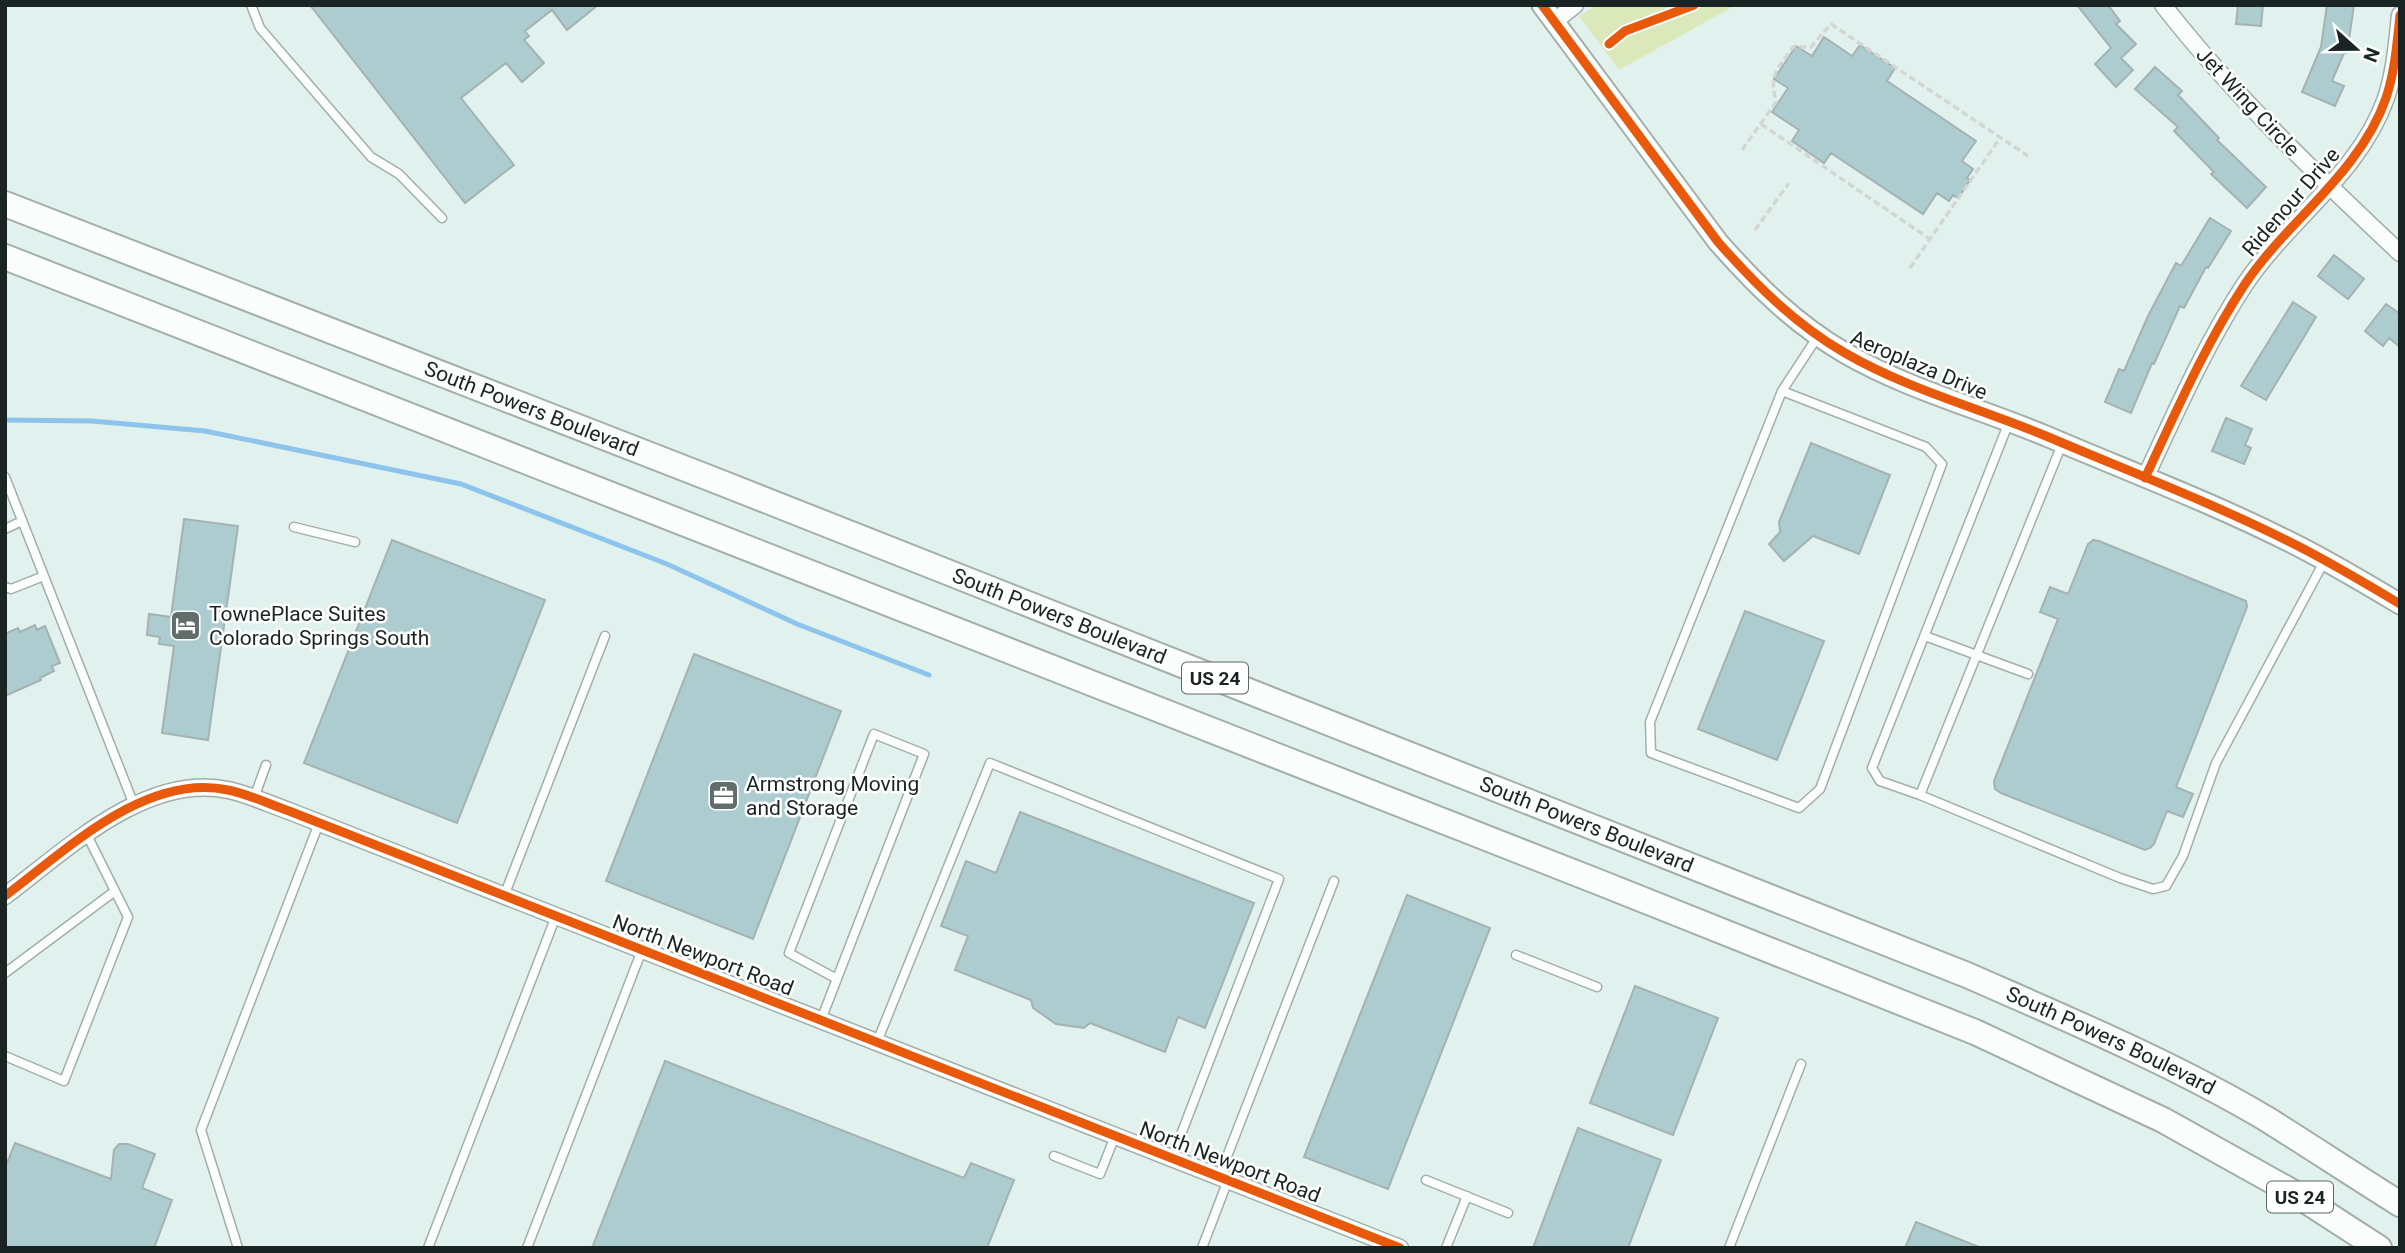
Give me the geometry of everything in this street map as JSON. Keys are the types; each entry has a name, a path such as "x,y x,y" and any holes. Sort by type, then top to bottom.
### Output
{"highway":[{"name":"South Powers Boulevard","path":"5,204 735,488 1954,970 2195,1080 2264,1118 2400,1204"},
{"name":"US 24","path":"5,257 1864,987 2031,1057 2163,1120 2294,1193 2379,1248"},
{"path":"2264,1118 2400,1185"},
{"path":"2220,1150 2288,1199 2348,1248"}],"street":[{"path":"1548,13 1575,5"},
{"name":"Jet Wing Circle","path":"2163,5 2228,83 2277,136 2400,253"},
{"name":"Aeroplaza Drive","path":"1548,13 1718,242 1776,303 1818,336 1886,374 2244,520 2325,560 2400,604"},
{"name":"Ridenour Drive","path":"2145,478 2203,355 2246,284 2268,252 2329,187 2367,137 2385,100 2396,56 2400,15"},
{"name":"North Newport Road","path":"5,896 106,820 134,805 184,789 227,789 1400,1248"}],"lane":[{"path":"251,5 260,28 371,157 400,174 442,218"},
{"path":"1782,391 1926,447 1942,464 1820,789 1799,808 1651,753 1650,722 1782,391 1818,336"},
{"path":"2009,422 1872,768 1880,781 2120,878 2152,889 2166,886 2183,856 2216,763 2325,560"},
{"path":"1920,795 2063,444"},
{"path":"5,477 134,805"},
{"path":"5,529 22,521"},
{"path":"294,527 355,542"},
{"path":"5,597 8,588 44,576"},
{"path":"504,896 604,636"},
{"path":"1925,636 2028,674"},
{"path":"821,1020 837,979 924,754 874,734 789,953 837,979"},
{"path":"877,1042 990,763 1279,879 1172,1158"},
{"path":"254,798 266,765"},
{"path":"238,1248 201,1130 318,823"},
{"path":"5,1056 64,1082 128,917 87,835"},
{"path":"1202,1248 1224,1178 1334,881"},
{"path":"5,973 115,891"},
{"path":"428,1248 556,916"},
{"path":"527,1248 642,950"},
{"path":"1516,955 1597,987"},
{"path":"1729,1248 1801,1064"},
{"path":"1054,1156 1100,1174 1115,1136"},
{"path":"1426,1180 1508,1213"},
{"path":"1446,1248 1467,1196"}],"path":[{"path":"1742,150 1776,102 1773,76 1793,47 1811,47 1831,24 2028,156"},
{"path":"1761,123 1930,239"},
{"path":"1910,268 2000,138"},
{"path":"1755,230 1788,183"}],"green space":[{"path":"1597,5 1736,5 1619,70 1579,16"}],"building":[{"path":"310,5 598,5 567,30 552,10 525,31 529,36 524,40 544,63 522,82 506,63 461,98 514,165 465,203"},
{"path":"2077,5 2108,5 2120,21 2116,24 2136,44 2121,58 2133,70 2116,87 2095,64 2111,48"},
{"path":"2238,5 2263,5 2261,26 2236,24"},
{"path":"2327,5 2354,5 2347,53 2344,53 2332,81 2344,86 2335,106 2302,92 2321,47"},
{"path":"1824,37 1852,56 1860,45 1895,68 1887,81 1976,141 1962,161 1973,169 1967,178 1970,180 1958,198 1953,195 1949,201 1937,193 1923,214 1831,153 1824,163 1792,141 1799,130 1772,112 1788,88 1774,79 1796,46 1812,56"},
{"path":"2155,67 2182,91 2178,95 2219,138 2217,140 2266,187 2247,208 2211,174 2214,172 2174,131 2178,127 2135,89"},
{"path":"2210,218 2231,231 2208,268 2206,267 2184,308 2180,306 2131,413 2105,402 2119,369 2124,371 2148,316 2176,263 2181,266"},
{"path":"2334,255 2364,279 2348,299 2318,276"},
{"path":"2293,302 2316,317 2266,400 2241,386"},
{"path":"2386,304 2400,314 2400,347 2389,338 2383,346 2365,331"},
{"path":"2226,418 2252,429 2245,445 2251,448 2244,464 2212,451"},
{"path":"1811,443 1890,475 1859,554 1813,536 1784,561 1769,544 1780,532 1779,522"},
{"name":"TownePlace Suites Colorado Springs South","path":"184,519 238,526 208,740 162,733 174,646 159,644 160,637 147,635 149,614 171,617"},
{"path":"392,540 545,600 457,823 304,763"},
{"path":"2093,540 2246,601 2247,607 2176,787 2193,794 2183,817 2167,811 2154,844 2145,850 1995,789 1994,781 2058,619 2040,612 2050,587 2068,594 2088,544"},
{"path":"1745,611 1824,641 1777,760 1698,729"},
{"path":"35,625 37,630 45,626 60,663 52,666 54,671 40,678 41,680 5,696 5,634 18,628 20,632"},
{"name":"Armstrong Moving and Storage","path":"694,654 841,711 753,939 606,881"},
{"path":"1020,812 1254,903 1205,1028 1178,1017 1165,1052 1090,1023 1084,1028 1056,1024 1033,1008 1031,1000 955,970 968,936 941,926 966,861 996,873"},
{"path":"1407,895 1490,928 1388,1189 1304,1157"},
{"path":"1635,986 1718,1018 1673,1135 1590,1103"},
{"path":"665,1061 964,1178 971,1163 1014,1180 987,1248 592,1248"},
{"path":"1578,1128 1661,1160 1628,1248 1533,1248"},
{"path":"15,1143 111,1179 114,1150 119,1144 128,1144 155,1154 142,1188 172,1200 154,1248 5,1248 5,1168"},
{"path":"1916,1222 1979,1247 1979,1248 1905,1248"}],"waterway":[{"path":"5,420 92,421 205,431 461,484 667,564 797,624 929,675"}],"cycle path":[{"path":"1542,5 1718,242 1777,303 1827,342 1893,377 2046,436 2233,515 2307,551 2400,604"},
{"path":"1609,44 1625,31 1694,5"},
{"path":"2145,478 2230,307 2262,261 2341,173 2374,125 2392,78 2400,15"},
{"path":"5,896 80,838 137,804 167,793 197,788 236,792 1400,1248"}],"place":[{"name":"TownePlace Suites Colorado Springs South","path":"186,626"},
{"name":"Armstrong Moving and Storage","path":"723,796"}]}
